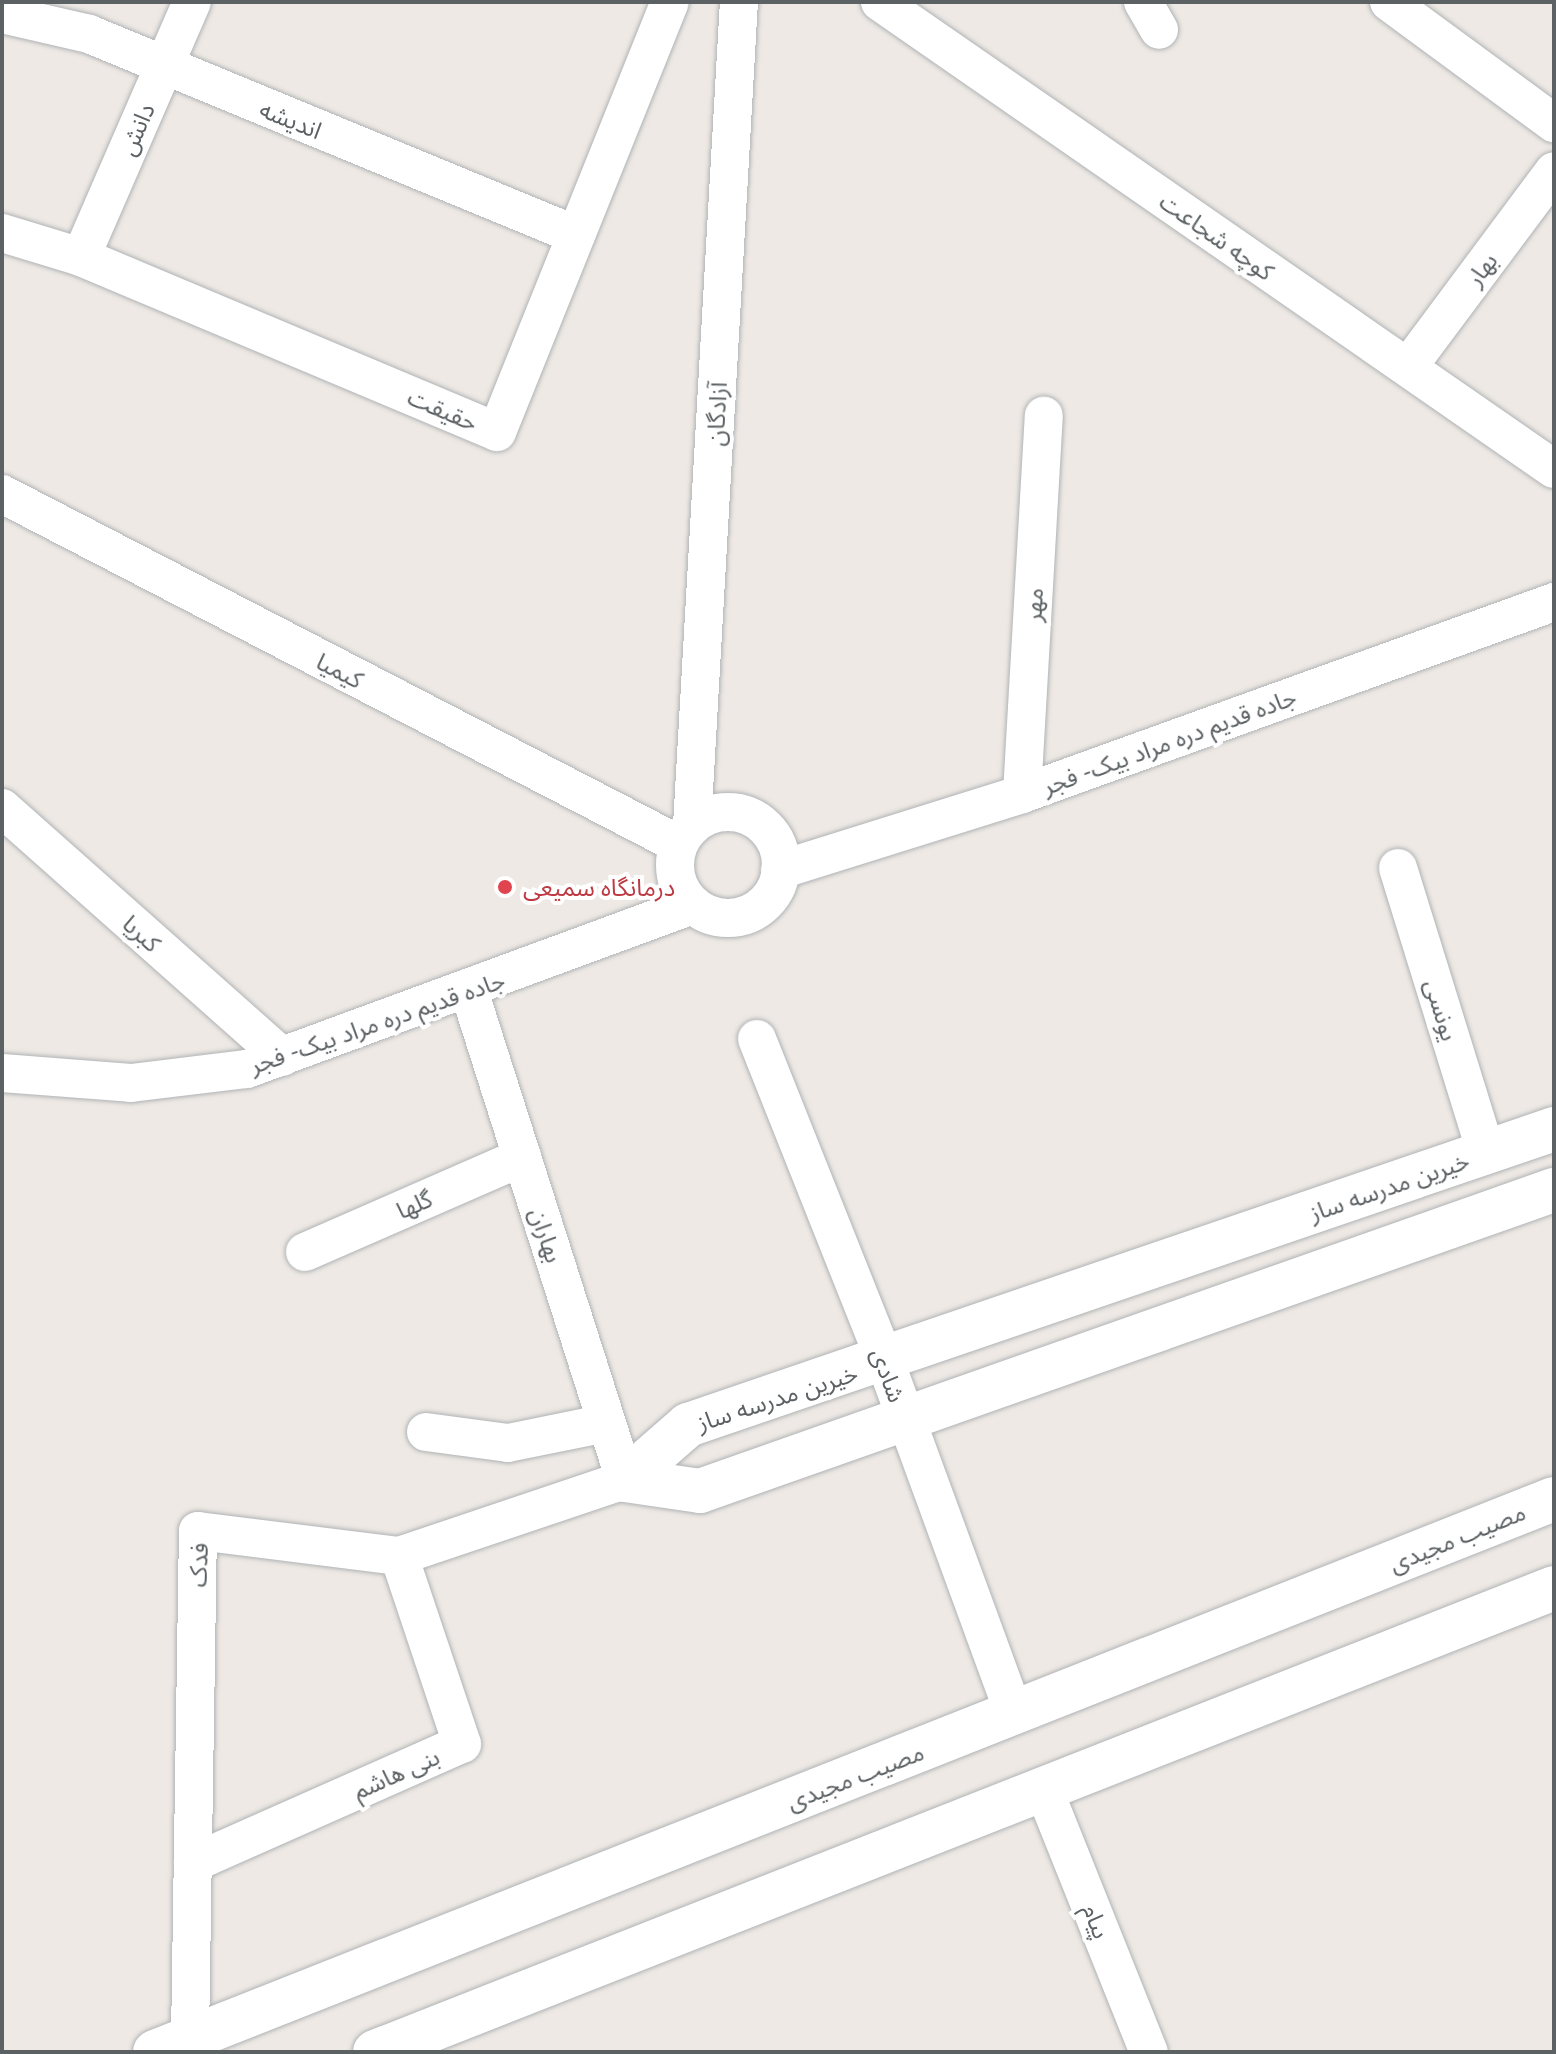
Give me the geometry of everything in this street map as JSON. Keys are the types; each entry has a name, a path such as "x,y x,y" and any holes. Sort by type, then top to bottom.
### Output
{"main road":[{"name":"خیرین مدرسه ساز","path":"625,1480 688,1425 885,1361 1554,1129"},
{"path":"625,1480 700,1491 1554,1190"},
{"name":"مصیب مجیدی","path":"173,2045 1554,1499"},
{"path":"375,2052 1554,1588"}],"street":[{"name":"دانش","path":"81,257 192,2"},
{"name":"حقیقت","path":"2,233 81,257 497,432 670,2"},
{"name":"آزادگان","path":"685,835 739,2"},
{"name":"کوچه شجاعت","path":"880,2 1554,469"},
{"path":"1389,2 1554,123"},
{"name":"اندیشه","path":"2,14 89,34 163,68 576,235"},
{"name":"بهار","path":"1408,367 1554,171"},
{"name":"مهر","path":"1022,794 1044,416"},
{"name":"کیمیا","path":"2,494 685,835"},
{"name":"جاده قدیم دره مراد بیک- فجر","path":"780,870 1022,794 1554,602"},
{"name":"کبریا","path":"2,808 282,1057"},
{"path":"721,812 749,816 771,833 780,870 777,887 760,909 734,919 706,915 693,905 674,872 685,835 721,812"},
{"name":"یونسی","path":"1398,868 1486,1152"},
{"name":"جاده قدیم دره مراد بیک- فجر","path":"2,1073 131,1083 247,1069 469,991 693,905"},
{"name":"بهاران","path":"469,991 625,1480"},
{"name":"شادی","path":"757,1039 885,1361 1014,1714"},
{"name":"گلها","path":"305,1252 522,1157"},
{"path":"426,1432 508,1443 606,1423"},
{"name":"فدک","path":"173,2045 193,1863 198,1531 399,1556 625,1480"},
{"name":"بنی هاشم","path":"193,1863 462,1744 399,1556"},
{"name":"پیام","path":"1044,1790 1149,2052"}],"place":[{"name":"درمانگاه سمیعی","path":"505,887"}]}
